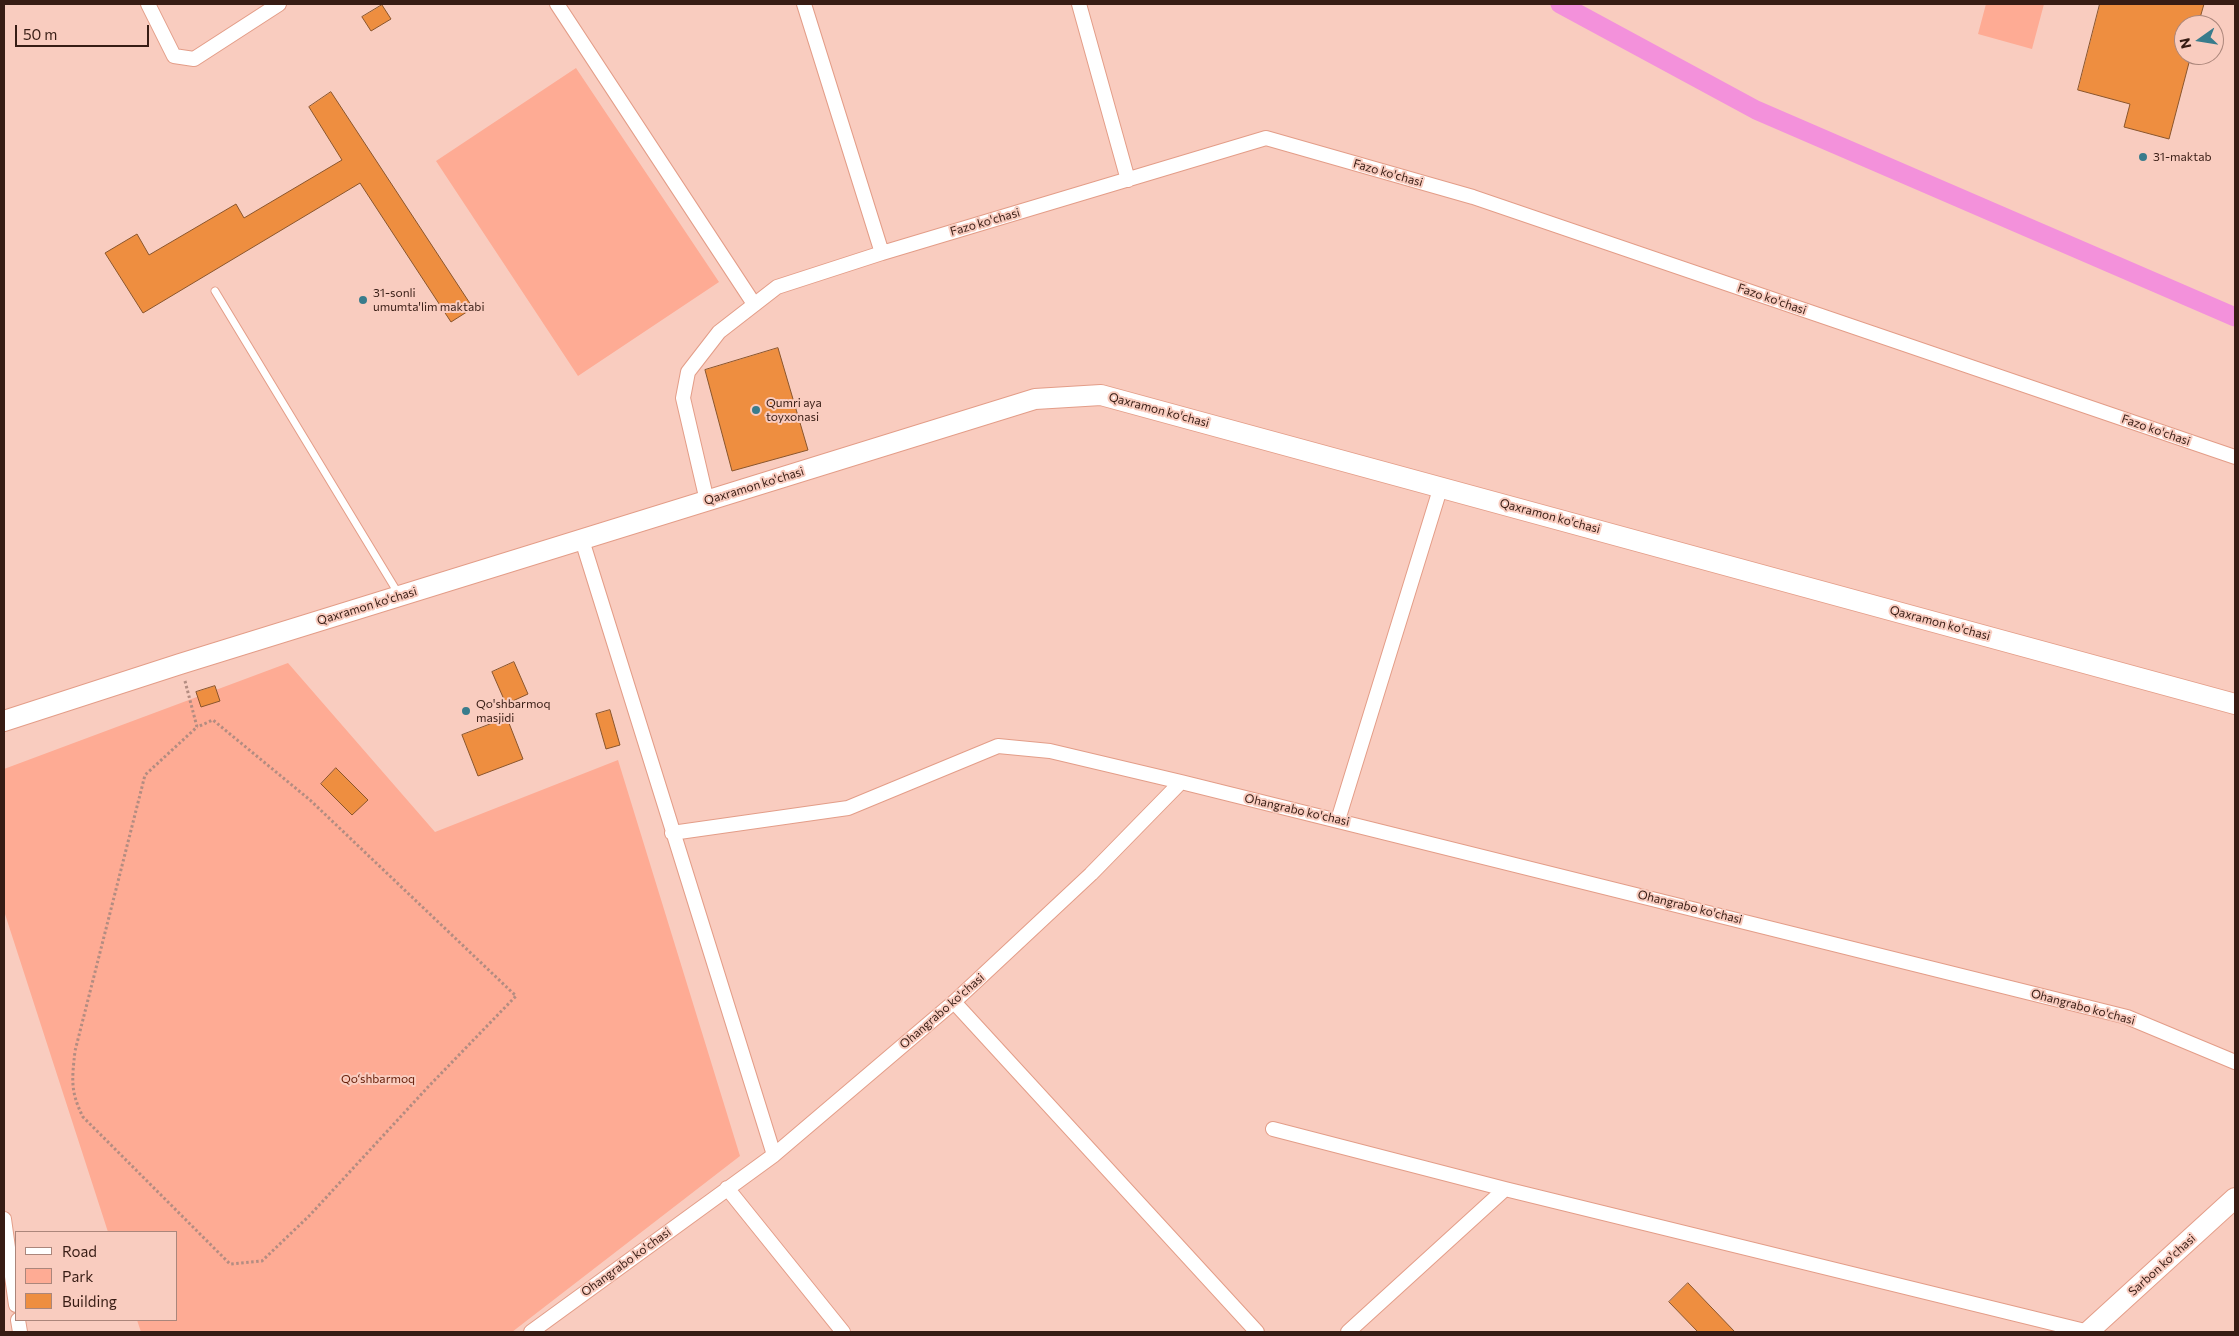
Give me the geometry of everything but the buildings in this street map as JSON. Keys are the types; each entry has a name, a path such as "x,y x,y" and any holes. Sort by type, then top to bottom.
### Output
{"street":[{"path":"148,4 174,56 194,59 280,4"},
{"path":"557,4 754,304"},
{"path":"804,4 882,252"},
{"path":"1079,4 1128,180"},
{"name":"Fazo ko'chasi","path":"707,501 683,398 688,372 719,332 777,287 882,252 1266,138 1483,200 2235,457"},
{"name":"Qaxramon ko'chasi","path":"4,721 180,664 1035,399 1101,395 1441,486 2235,704"},
{"path":"1338,820 1441,486"},
{"path":"582,540 672,834 774,1155"},
{"path":"672,834 848,808 998,746 1050,751 1181,782"},
{"name":"Ohangrabo ko'chasi","path":"531,1332 774,1155 954,1002 1091,874 1181,782 2128,1016 2235,1062"},
{"path":"954,1002 1257,1332"},
{"path":"1273,1129 1505,1189 2089,1332"},
{"path":"727,1188 843,1332"},
{"path":"1348,1332 1505,1189"},
{"name":"Sarbon ko'chasi","path":"2089,1332 2235,1198"},
{"path":"4,1218 15,1298"}],"lane":[{"path":"214,292 400,596"}],"path":[{"path":"180,664 197,727"},
{"path":"213,720 310,800 516,996 428,1087 310,1215 262,1261 230,1264 83,1117 76,1103 71,1083 75,1051 145,775 197,727 213,720"}],"green space":[{"path":"1986,4 2044,4 2032,49 1978,34"},
{"path":"576,68 719,282 578,376 436,161"},
{"name":"Qo‘shbarmoq","path":"288,663 435,832 618,760 740,1156 512,1332 141,1332 137,1321 178,1321 178,1231 108,1231 4,911 4,769"}],"waterway":[{"path":"1560,4 1756,110 2235,317"}],"place":[{"name":"31-maktab","path":"2143,157"},
{"name":"31-sonli umumta'lim maktabi","path":"363,300"},
{"name":"Qumri aya toyxonasi","path":"756,410"},
{"name":"Qo'shbarmoq masjidi","path":"466,711"}]}
